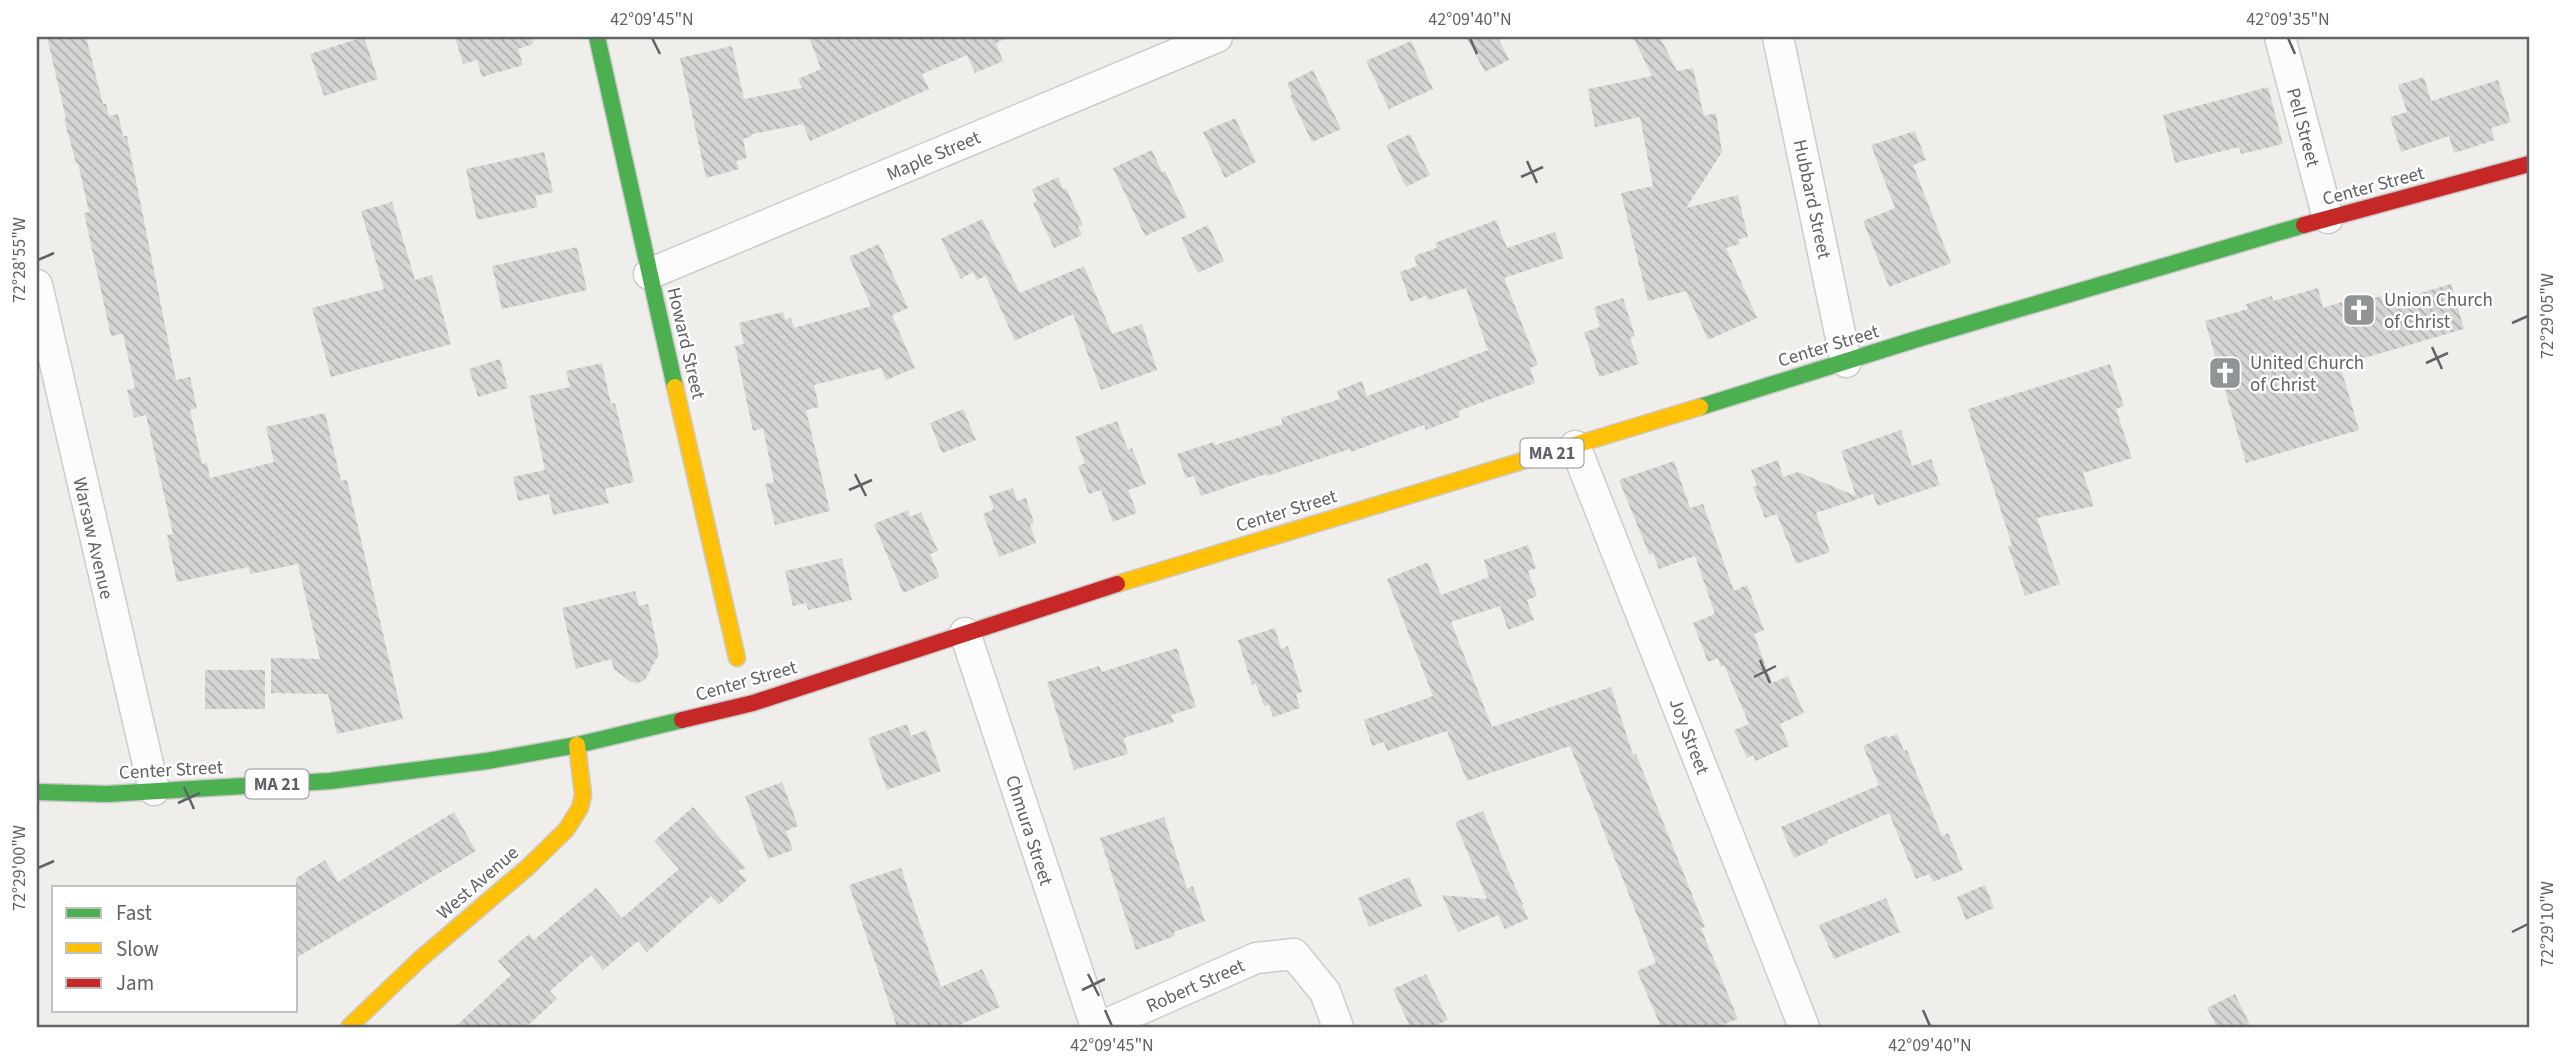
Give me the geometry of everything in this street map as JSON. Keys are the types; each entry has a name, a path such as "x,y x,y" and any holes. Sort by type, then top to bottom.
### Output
{"main road":[{"name":"Howard Street","path":"597,37 737,658"},
{"name":"Center Street","path":"37,792 107,794 323,782 487,761 576,745 753,703 1195,559 2329,218 2529,164"},
{"name":"West Avenue","path":"349,1027 419,960 528,867 566,830 580,808 583,795 576,745"}],"street":[{"name":"Maple Street","path":"649,274 1217,37"},
{"name":"Hubbard Street","path":"1778,37 1846,362"},
{"name":"Pell Street","path":"2280,37 2329,218"},
{"name":"Warsaw Avenue","path":"37,285 154,790"},
{"name":"Joy Street","path":"1575,446 1804,1027"},
{"name":"Chmura Street","path":"965,633 1098,1027"},
{"name":"Robert Street","path":"1098,1027 1256,958 1294,954 1325,992 1338,1027"}],"building":[{"path":"47,37 86,37 103,104 106,104 109,116 118,114 123,136 127,136 176,380 190,377 197,408 190,410 202,464 207,463 210,478 274,462 266,427 325,413 341,481 347,480 403,719 337,734 328,694 271,693 271,658 320,659 298,564 250,574 249,567 177,582 167,535 173,534 146,415 134,418 127,390 135,388 123,334 111,336 84,213 89,212 64,119"},
{"path":"364,37 378,79 324,96 310,54"},
{"path":"455,37 532,37 533,44 518,49 523,65 482,77 477,60 463,64"},
{"path":"809,37 1010,37 996,43 1003,61 975,73 967,55 922,74 929,89 810,141 803,124 752,134 743,139 747,158 736,161 739,169 706,178 680,58 732,46 744,99 802,88 798,79 821,69"},
{"path":"1466,37 1498,37 1509,60 1485,72"},
{"path":"1633,37 1660,37 1677,71 1693,68 1704,116 1716,113 1722,152 1686,208 1738,195 1748,237 1738,239 1740,244 1726,248 1757,318 1708,340 1686,291 1648,301 1621,193 1653,186 1640,117 1595,127 1588,89 1652,76"},
{"path":"1411,41 1433,89 1389,109 1366,61"},
{"path":"1313,70 1341,129 1312,142 1290,96 1292,95 1287,83"},
{"path":"2424,77 2431,101 2498,80 2511,122 2491,128 2495,140 2454,153 2449,136 2401,152 2390,117 2407,112 2398,85"},
{"path":"2268,87 2283,144 2241,154 2239,147 2175,163 2163,115"},
{"path":"1235,118 1256,162 1225,178 1203,132"},
{"path":"1915,131 1926,160 1913,165 1951,263 1889,287 1863,221 1895,208 1871,145"},
{"path":"1410,134 1430,175 1406,187 1386,145"},
{"path":"1152,150 1187,217 1145,236 1113,168"},
{"path":"544,152 553,192 535,196 538,207 477,220 466,169"},
{"path":"1058,177 1083,225 1078,227 1082,235 1054,248 1033,203 1037,201 1032,189"},
{"path":"392,202 415,280 432,275 451,344 331,377 312,308 384,289 361,211"},
{"path":"982,219 1020,293 1084,266 1112,334 1142,324 1157,370 1101,390 1073,314 1015,341 986,276 977,280 973,272 961,279 941,239"},
{"path":"1496,220 1507,248 1555,232 1564,258 1504,278 1538,365 1530,368 1535,383 1458,411 1460,417 1426,430 1424,425 1351,452 1350,449 1201,496 1194,476 1186,478 1177,454 1283,424 1281,418 1340,399 1337,391 1362,381 1367,396 1488,350 1466,288 1428,300 1426,296 1410,302 1400,272 1417,266 1414,256 1437,248 1435,243"},
{"path":"1208,225 1224,261 1198,273 1181,238"},
{"path":"879,244 908,308 892,315 915,368 886,380 881,368 814,385 819,407 806,410 830,511 775,525 765,484 774,482 763,428 753,431 735,346 744,344 739,323 783,312 785,320 791,318 794,328 871,306 849,257"},
{"path":"577,247 587,290 502,309 492,266"},
{"path":"2451,284 2464,329 2340,365 2359,430 2246,463 2205,321 2248,309 2246,304 2272,296 2273,301 2318,288 2323,308 2358,297 2359,302 2381,296 2383,304"},
{"path":"1623,298 1635,336 1630,338 1639,364 1599,377 1584,332 1600,327 1594,307"},
{"path":"500,359 508,388 478,397 469,369"},
{"path":"602,363 611,404 615,403 634,482 605,489 609,503 553,515 549,494 518,501 513,477 545,470 529,396 570,387 566,371"},
{"path":"2110,364 2124,406 2116,409 2132,458 2083,473 2094,506 2037,518 2060,584 2025,596 2008,546 2012,545 1968,409"},
{"path":"963,409 976,440 942,453 930,423"},
{"path":"1117,421 1128,450 1132,448 1146,484 1128,490 1137,513 1113,522 1101,490 1089,494 1078,466 1085,463 1075,437"},
{"path":"1901,430 1912,466 1931,459 1940,485 1877,506 1873,494 1816,513 1830,552 1796,564 1777,514 1765,518 1753,487 1757,486 1751,470 1778,460 1783,477 1798,472 1856,496 1841,451"},
{"path":"1674,461 1690,508 1703,504 1734,591 1747,585 1764,630 1754,634 1772,683 1788,676 1804,713 1780,724 1789,746 1756,761 1753,755 1747,758 1734,730 1749,724 1724,665 1721,667 1718,658 1708,662 1693,623 1715,614 1695,556 1659,569 1653,553 1649,554 1619,480"},
{"path":"1013,488 1017,501 1026,498 1034,523 1030,525 1036,543 999,557 983,514 994,509 989,496"},
{"path":"908,510 910,517 921,512 938,551 930,554 940,577 903,593 874,524"},
{"path":"1528,545 1536,568 1528,571 1537,596 1527,600 1534,620 1508,630 1500,606 1451,622 1492,727 1611,687 1633,755 1636,754 1705,927 1701,928 1738,1019 1717,1027 1661,1027 1637,971 1656,963 1570,746 1467,781 1447,731 1387,751 1384,742 1372,746 1364,720 1433,696 1387,579 1428,562 1441,595 1489,577 1484,560"},
{"path":"842,558 852,600 808,610 806,603 793,606 785,571"},
{"path":"635,591 639,606 648,604 659,654 645,680 631,682 614,669 611,659 576,669 562,608"},
{"path":"1275,628 1281,649 1288,646 1302,692 1296,694 1300,708 1273,717 1269,705 1264,706 1256,684 1252,685 1238,640"},
{"path":"1177,648 1196,707 1171,715 1174,722 1124,738 1128,754 1074,770 1047,682 1099,666 1102,672"},
{"path":"205,670 265,670 265,709 205,709"},
{"path":"907,724 911,736 926,730 941,771 887,790 868,738"},
{"path":"1897,734 1904,751 1907,750 1942,836 1948,833 1963,870 1933,882 1929,874 1916,879 1889,813 1827,840 1828,843 1794,858 1781,827 1879,785 1863,746 1887,735 1888,738"},
{"path":"782,782 798,826 786,831 793,850 768,859 745,796"},
{"path":"693,807 746,868 738,871 747,880 719,905 711,896 647,952 638,941 603,970 591,955 550,991 557,999 526,1027 455,1027 511,975 498,961 529,934 534,940 596,888 622,918 679,869 654,841"},
{"path":"1483,811 1524,903 1522,904 1528,919 1505,929 1498,915 1458,932 1442,895 1487,899 1455,822"},
{"path":"454,812 476,851 298,957 296,878 325,860 338,882"},
{"path":"1164,817 1187,889 1193,886 1205,921 1174,932 1175,936 1136,950 1100,838"},
{"path":"901,868 941,987 982,969 1000,1007 955,1027 897,1027 849,885"},
{"path":"1409,877 1422,906 1369,927 1358,898"},
{"path":"1985,885 1994,908 1966,920 1957,897"},
{"path":"1886,898 1900,932 1834,959 1819,925"},
{"path":"1426,974 1448,1020 1433,1027 1410,1027 1393,989"},
{"path":"2235,994 2251,1027 2217,1027 2207,1008"}],"traffic: fast":[{"path":"597,37 675,387"},
{"path":"1700,407 1917,339 2304,225"},
{"path":"37,792 107,794 330,781 487,761 577,745 682,720"}],"traffic: slow":[{"path":"675,387 737,658"},
{"path":"1117,584 1700,407"},
{"path":"349,1027 419,960 528,867 566,830 580,808 583,795 577,745"}],"traffic: jam":[{"path":"2304,225 2529,164"},
{"path":"682,720 753,703 1117,584"}],"place":[{"name":"Union Church of Christ","path":"2359,310"},
{"name":"United Church of Christ","path":"2225,373"}]}
